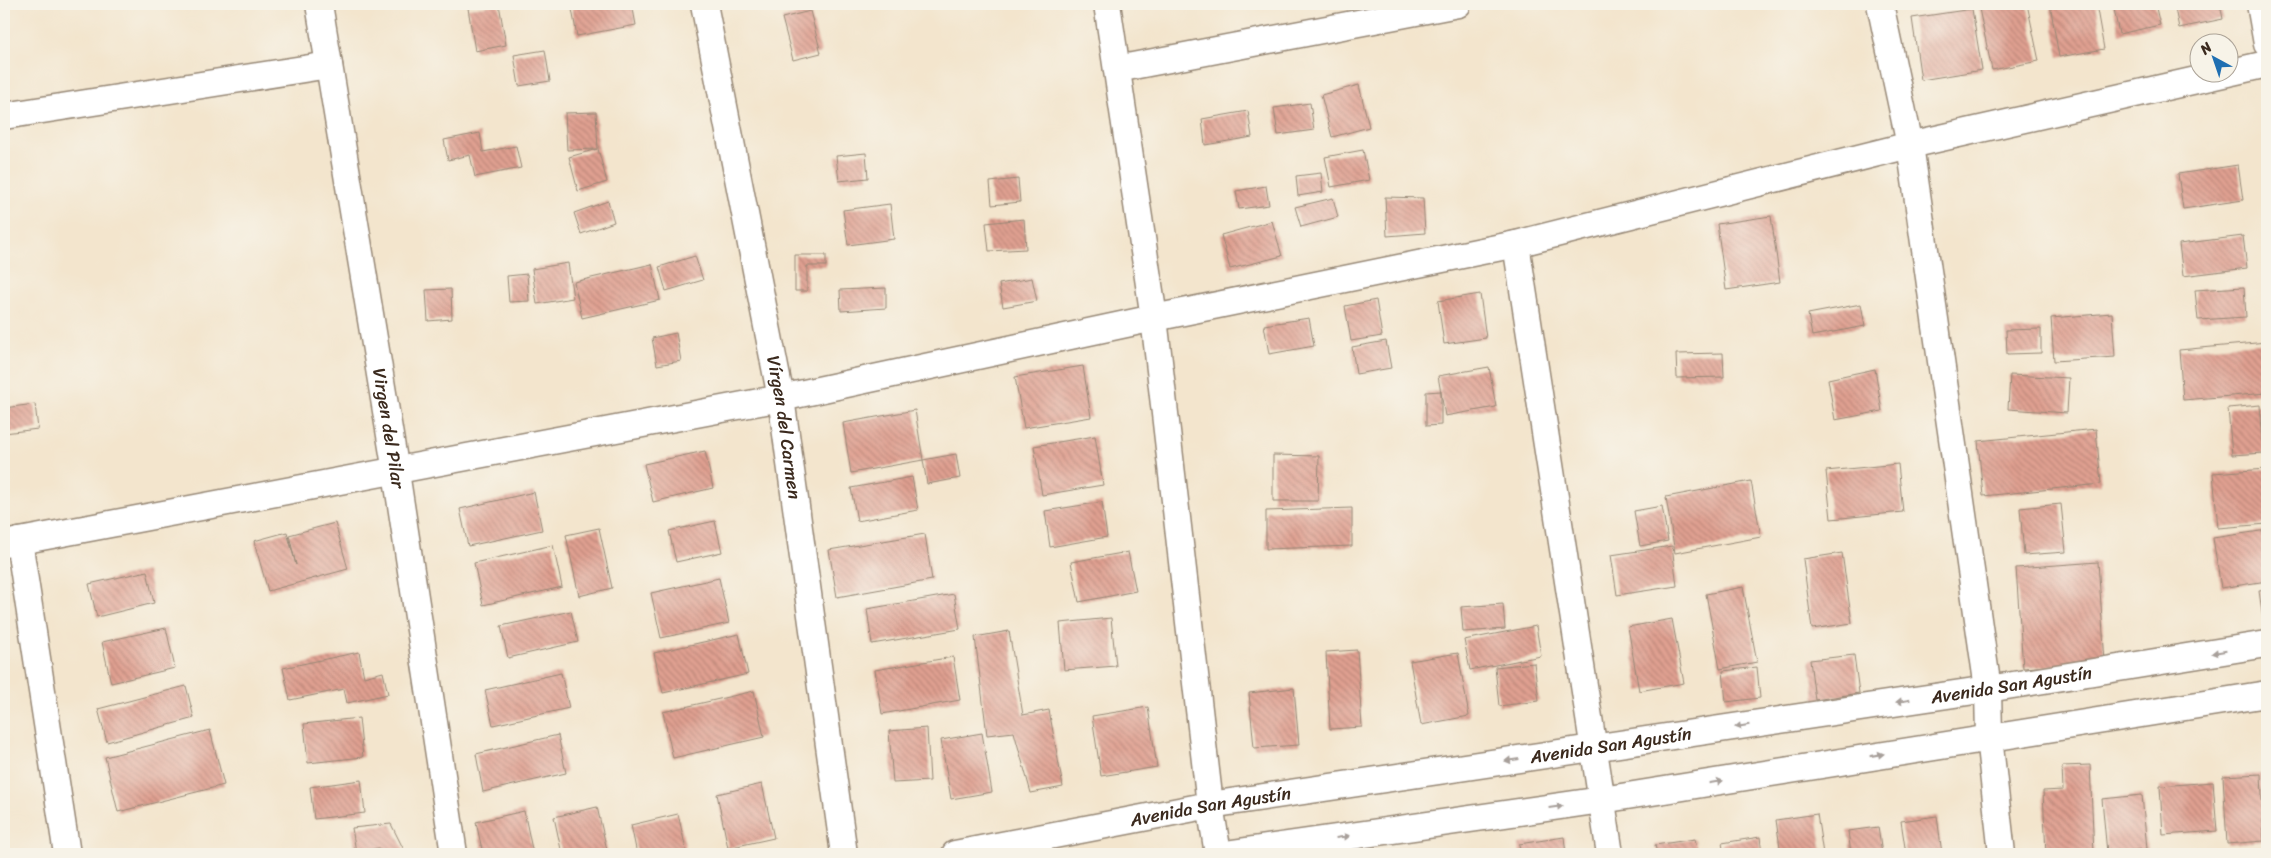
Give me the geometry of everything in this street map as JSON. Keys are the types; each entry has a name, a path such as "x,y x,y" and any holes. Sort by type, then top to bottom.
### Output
{"street":[{"name":"Virgen del Pilar","path":"319,4 396,472 454,854"},
{"name":"Vírgen del Carmen","path":"704,4 782,398 844,854"},
{"path":"1107,4 1154,318 1210,805 1218,854"},
{"path":"1117,69 1458,4"},
{"path":"1880,4 1910,145 1988,689 1989,737 2002,854"},
{"path":"2260,4 2267,44"},
{"path":"67,854 11,543 782,398 1154,318 1516,244 1910,145 2267,64"},
{"path":"5,111 329,65"},
{"path":"1516,244 1610,854"},
{"name":"Avenida San Agustín","path":"955,854 1210,805 1988,689 2267,644"},
{"path":"1225,854 1602,800 2267,694"}],"building":[{"path":"499,4 506,45 475,51 468,8"},
{"path":"571,4 632,4 636,25 577,36"},
{"path":"1978,4 2027,4 2039,61 1992,70"},
{"path":"2050,4 2096,4 2104,49 2059,57"},
{"path":"2113,4 2155,4 2160,25 2119,34"},
{"path":"2174,4 2220,4 2223,19 2179,28"},
{"path":"1972,9 1982,70 1921,80 1912,18"},
{"path":"810,11 821,53 793,60 782,18"},
{"path":"545,50 550,81 519,86 514,55"},
{"path":"1359,85 1369,127 1332,137 1321,95"},
{"path":"1310,103 1314,130 1278,135 1274,108"},
{"path":"1248,111 1252,137 1205,145 1202,119"},
{"path":"596,112 598,149 607,182 578,191 569,157 597,149 567,150 565,113"},
{"path":"480,133 483,152 516,146 521,168 475,177 470,155 448,160 444,140"},
{"path":"1363,150 1369,180 1331,187 1325,157"},
{"path":"866,153 868,178 839,181 836,156"},
{"path":"2238,165 2243,200 2183,209 2178,174"},
{"path":"1321,173 1323,192 1298,196 1296,176"},
{"path":"1018,179 1020,202 992,205 990,182"},
{"path":"1266,186 1269,205 1239,209 1236,191"},
{"path":"1385,197 1423,198 1425,233 1387,236"},
{"path":"1333,198 1338,217 1301,227 1295,207"},
{"path":"608,201 614,222 581,234 574,213"},
{"path":"890,204 894,239 848,245 843,210"},
{"path":"1771,216 1780,282 1726,290 1717,224"},
{"path":"1024,219 1026,249 989,251 986,223"},
{"path":"1272,221 1282,256 1230,269 1221,235"},
{"path":"2243,236 2247,268 2183,276 2179,244"},
{"path":"795,255 826,255 826,266 807,266 807,291 795,291"},
{"path":"695,256 703,280 666,291 659,267"},
{"path":"568,263 573,298 537,304 532,269"},
{"path":"652,264 660,300 582,318 574,282"},
{"path":"527,274 529,301 509,302 507,276"},
{"path":"1032,278 1037,301 1003,307 999,284"},
{"path":"2244,287 2246,317 2198,320 2195,290"},
{"path":"886,288 886,308 841,311 840,290"},
{"path":"451,289 452,319 428,321 426,290"},
{"path":"1480,294 1486,338 1444,344 1438,301"},
{"path":"1376,300 1382,336 1351,341 1345,306"},
{"path":"1861,304 1865,326 1812,336 1808,314"},
{"path":"2112,313 2115,357 2054,361 2051,318"},
{"path":"1309,318 1314,346 1269,354 1264,325"},
{"path":"2041,329 2041,353 2007,354 2006,330"},
{"path":"676,333 681,361 657,365 652,338"},
{"path":"1386,341 1391,368 1356,374 1352,347"},
{"path":"2267,342 2267,393 2183,400 2179,350"},
{"path":"1723,353 1724,377 1677,378 1676,354"},
{"path":"1083,366 1091,417 1024,428 1015,377"},
{"path":"1489,367 1496,407 1445,416 1438,376"},
{"path":"1875,369 1882,411 1835,420 1828,379"},
{"path":"2010,375 2069,378 2067,413 2008,409"},
{"path":"1441,391 1441,425 1426,426 1426,392"},
{"path":"35,404 38,429 4,433 4,408"},
{"path":"2260,405 2264,453 2232,455 2228,408"},
{"path":"915,410 923,460 851,473 843,423"},
{"path":"2096,429 2101,484 1983,496 1978,441"},
{"path":"1095,436 1103,485 1042,495 1034,446"},
{"path":"705,451 713,488 653,502 644,464"},
{"path":"956,454 960,478 927,484 923,460"},
{"path":"1273,455 1319,456 1318,501 1273,501"},
{"path":"1898,464 1903,512 1831,519 1826,471"},
{"path":"2267,469 2267,524 2218,528 2213,473"},
{"path":"912,477 918,510 857,521 851,488"},
{"path":"1751,481 1761,537 1675,553 1666,497"},
{"path":"534,492 542,530 468,546 460,509"},
{"path":"1102,502 1107,537 1050,547 1045,511"},
{"path":"2061,504 2066,552 2024,555 2020,508"},
{"path":"1662,506 1668,541 1640,546 1634,511"},
{"path":"1352,508 1352,546 1266,549 1266,511"},
{"path":"715,521 722,552 676,562 669,531"},
{"path":"335,523 348,569 268,591 254,541 287,532 296,565 289,535"},
{"path":"599,528 612,588 579,596 566,535"},
{"path":"2267,530 2267,581 2221,588 2213,538"},
{"path":"925,534 932,580 837,597 829,550"},
{"path":"553,545 562,587 483,605 474,563"},
{"path":"1672,546 1677,586 1617,595 1611,555"},
{"path":"1128,552 1136,591 1079,602 1071,562"},
{"path":"1842,553 1852,623 1812,629 1803,559"},
{"path":"2098,562 2105,662 2023,668 2016,568"},
{"path":"147,571 154,603 97,617 89,584"},
{"path":"719,578 729,623 661,638 651,593"},
{"path":"1743,587 1757,662 1720,669 1706,594"},
{"path":"2267,590 2267,618 2263,619 2259,591"},
{"path":"954,594 960,629 872,644 867,609"},
{"path":"1503,604 1505,629 1463,632 1461,607"},
{"path":"571,611 578,642 508,658 501,626"},
{"path":"1111,618 1116,666 1064,670 1060,623"},
{"path":"1672,619 1684,683 1639,691 1628,627"},
{"path":"1536,626 1541,656 1470,670 1464,640"},
{"path":"166,628 175,668 111,683 102,642"},
{"path":"1009,631 1023,715 1049,710 1063,787 1031,793 1014,732 987,735 975,637"},
{"path":"739,634 748,674 663,693 654,653"},
{"path":"1357,650 1362,727 1330,729 1326,652"},
{"path":"359,652 364,677 383,672 388,694 347,703 344,689 290,700 283,668"},
{"path":"1458,653 1469,716 1421,725 1410,661"},
{"path":"1854,655 1859,693 1815,700 1810,660"},
{"path":"953,657 960,700 882,714 875,670"},
{"path":"1534,663 1539,701 1499,706 1495,667"},
{"path":"1757,667 1760,698 1726,702 1723,671"},
{"path":"561,673 569,708 493,725 485,690"},
{"path":"186,686 194,718 107,742 98,709"},
{"path":"1294,688 1299,745 1254,748 1249,693"},
{"path":"754,691 764,737 673,758 663,712"},
{"path":"1148,707 1157,767 1101,776 1092,716"},
{"path":"359,718 363,757 308,763 304,724"},
{"path":"927,728 930,781 893,783 889,731"},
{"path":"210,730 224,785 118,812 105,757"},
{"path":"982,733 992,792 951,799 941,740"},
{"path":"558,735 566,773 483,792 476,754"},
{"path":"2090,765 2094,854 2046,854 2043,791 2063,790 2062,766"},
{"path":"2261,774 2264,841 2227,844 2223,776"},
{"path":"361,780 365,813 314,819 310,787"},
{"path":"2213,782 2217,831 2163,835 2160,786"},
{"path":"762,784 774,838 728,848 717,794"},
{"path":"2142,795 2147,849 2107,853 2102,799"},
{"path":"597,807 608,854 562,854 554,817"},
{"path":"524,811 533,854 483,854 476,822"},
{"path":"678,814 687,854 637,854 631,825"},
{"path":"1817,814 1823,854 1781,854 1776,820"},
{"path":"1937,816 1942,854 1906,854 1901,821"},
{"path":"391,824 405,852 401,854 382,854 379,848 356,852 352,828"},
{"path":"1878,827 1882,854 1851,854 1848,831"},
{"path":"1564,837 1566,854 1520,854 1519,844"},
{"path":"1760,837 1762,854 1724,854 1722,843"},
{"path":"1695,839 1698,854 1657,854 1655,845"}]}
